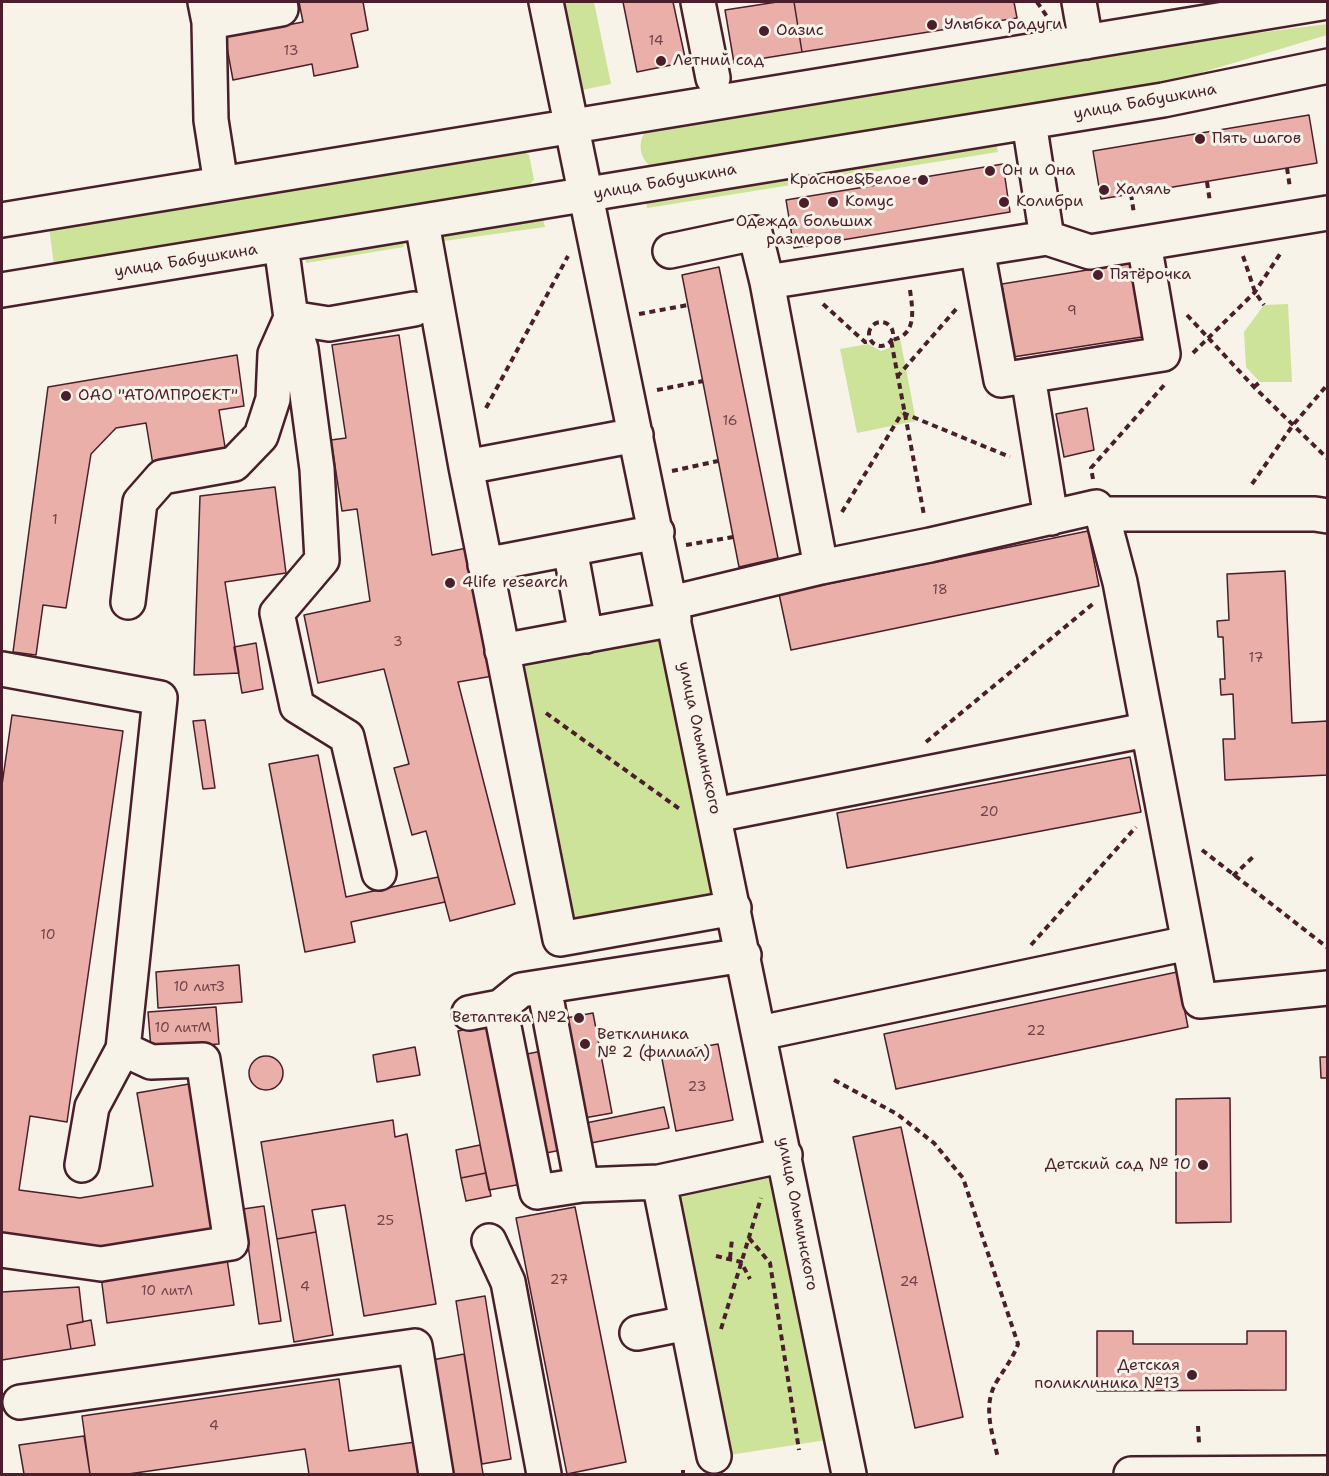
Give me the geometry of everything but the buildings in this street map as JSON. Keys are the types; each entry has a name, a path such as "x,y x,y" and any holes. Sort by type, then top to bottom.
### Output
{"street":[{"path":"221,184 211,120 207,12 281,9 280,2"},
{"name":"улица Ольминского","path":"546,2 760,1033 772,1158 849,1474"},
{"path":"698,2 713,78"},
{"path":"1079,2 1086,42"},
{"path":"2,220 1328,2"},
{"name":"улица Бабушкина","path":"2,290 1163,100 1328,66"},
{"path":"1029,122 1047,238"},
{"path":"767,282 906,260 980,264 1047,238 1090,252 1327,213"},
{"path":"422,222 485,566 560,939 734,908"},
{"path":"670,251 755,233 767,282 821,567"},
{"path":"980,264 1001,380 1163,354 1144,243"},
{"path":"281,245 291,318 302,349 317,469 321,560 276,613 297,706 347,737 379,873"},
{"path":"291,318 329,324 414,309"},
{"path":"128,602 140,502 162,477 234,464 261,436 273,399 275,354 291,318"},
{"path":"1028,376 1051,518"},
{"path":"466,467 636,435"},
{"path":"502,651 586,636 821,567 1096,507 1102,514 1120,582 1146,730 1200,1001 1328,988"},
{"path":"1102,514 1315,514 1328,516"},
{"path":"485,566 570,549 659,541"},
{"path":"570,549 586,636"},
{"path":"2,669 160,698 123,1049 92,1107 82,1165"},
{"path":"715,814 1146,730"},
{"path":"760,1033 1188,943"},
{"path":"744,955 521,990 484,1010 537,1192 582,1185 659,1182 772,1158"},
{"path":"544,987 582,1185"},
{"path":"2,1250 101,1264 231,1243 203,1060 151,1062 123,1049"},
{"path":"659,1182 714,1456"},
{"path":"489,1240 508,1282 544,1474"},
{"path":"637,1333 687,1323"},
{"path":"20,1402 415,1346 436,1474"},
{"path":"1131,1474 1328,1473"}],"path":[{"path":"1037,2 1050,21"},
{"path":"1234,228 1255,292 1264,305"},
{"path":"1191,356 1255,292 1286,244"},
{"path":"485,410 569,255 570,246"},
{"path":"804,277 826,308 865,342 871,340 881,346 891,340 901,339 908,333 911,325 913,312 906,260"},
{"path":"897,378 980,264"},
{"path":"613,319 688,305"},
{"path":"1185,312 1254,387 1328,459"},
{"path":"871,340 870,329 881,323 891,328 903,412 930,545"},
{"path":"628,396 703,381"},
{"path":"1097,462 1168,382"},
{"path":"1254,387 1260,382"},
{"path":"1265,464 1293,425 1328,384"},
{"path":"903,412 1016,460"},
{"path":"836,521 903,412"},
{"path":"645,477 718,460"},
{"path":"659,541 733,537"},
{"path":"900,778 915,752 1120,582"},
{"path":"509,687 692,819 715,814"},
{"path":"1017,979 1027,948 1144,818 1161,806"},
{"path":"1199,847 1233,876 1328,948"},
{"path":"1233,876 1253,857"},
{"path":"834,1080 897,1114 934,1143 963,1178 1018,1344 989,1400 989,1418 998,1458"},
{"path":"718,1338 772,1158"},
{"path":"748,1238 770,1263 799,1450"},
{"path":"730,1258 732,1239"},
{"path":"716,1256 741,1262 750,1279"}],"green space":[{"path":"565,2 594,2 611,84 582,90"},
{"path":"1327,24 1327,35 1160,85 656,168 646,162 641,151 642,139 648,130 1156,46"},
{"path":"996,143 998,152 647,208 646,200"},
{"path":"523,151 529,155 534,179 528,188 54,265 49,227"},
{"path":"543,219 545,227 437,242 436,235"},
{"path":"403,240 404,247 306,263 305,256"},
{"path":"1288,304 1292,382 1260,382 1246,367 1244,332 1264,305"},
{"path":"900,338 916,421 857,433 840,349 868,344 881,351 889,348 895,339"},
{"path":"662,632 715,895 568,924 516,661"},
{"path":"774,1168 833,1439 723,1456 669,1186"}],"place":[{"name":"Улыбка радуги","path":"932,25"},
{"name":"Оазис","path":"764,31"},
{"name":"Летний сад","path":"661,61"},
{"name":"Пять шагов","path":"1200,139"},
{"name":"Он и Она","path":"990,171"},
{"name":"Красное&Белое","path":"923,180"},
{"name":"Халяль","path":"1104,190"},
{"name":"Комус","path":"833,202"},
{"name":"Колибри","path":"1004,202"},
{"name":"Одежда больших размеров","path":"804,203"},
{"name":"Пятёрочка","path":"1098,275"},
{"name":"ОАО \"АТОМПРОЕКТ\"","path":"66,396"},
{"name":"4life research","path":"450,583"},
{"name":"Ветаптека №2","path":"579,1018"},
{"name":"Ветклиника № 2 (филиал)","path":"585,1044"},
{"name":"Детский сад № 10","path":"1203,1165"},
{"name":"Детская поликлиника №13","path":"1192,1375"}]}
